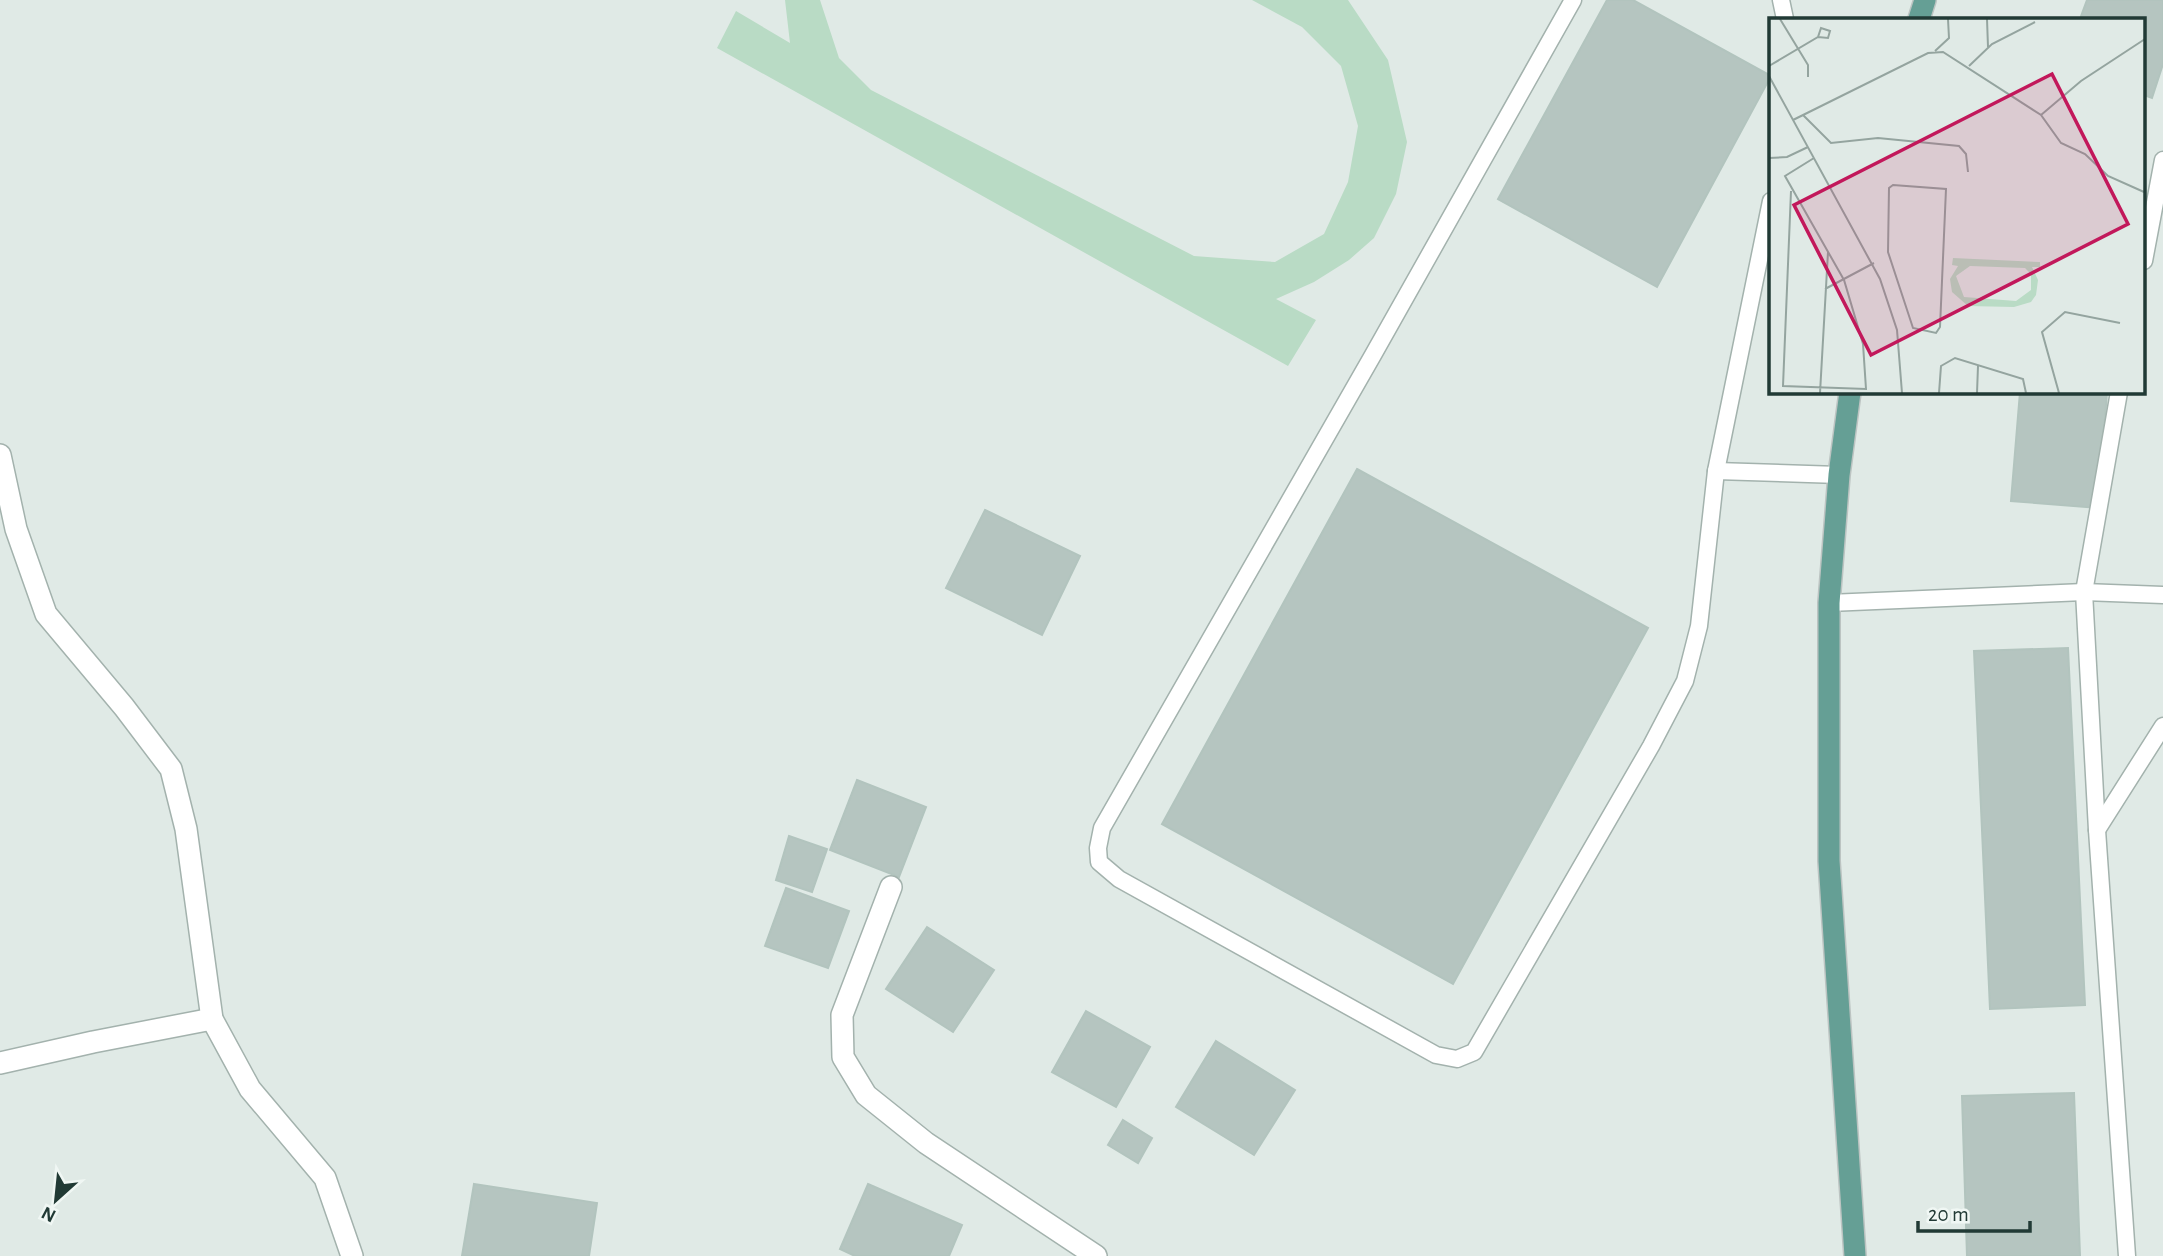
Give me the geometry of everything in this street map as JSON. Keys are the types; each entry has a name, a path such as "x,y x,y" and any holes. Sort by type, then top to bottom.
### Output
{"main road":[{"path":"1919,18 1925,0"},
{"path":"1850,394 1839,475 1829,603 1829,861 1855,1256"}],"street":[{"path":"0,455 16,529 46,614 124,707 171,769 186,829 212,1019 250,1089 325,1178 352,1256"},
{"path":"891,887 842,1015 844,1057 866,1095 926,1143 1096,1256"},
{"path":"0,1063 212,1019"}],"lane":[{"path":"1573,0 1102,828 1098,848 1100,862 1119,878 1436,1055 1457,1059 1474,1052 1651,746 1685,681 1699,625 1716,471 1769,211"},
{"path":"1781,0 1785,18"},
{"path":"2146,250 2163,160"},
{"path":"2119,394 2084,592 2097,830 2127,1256"},
{"path":"1716,471 1839,475"},
{"path":"1829,603 2084,592 2163,595"},
{"path":"2097,830 2163,726"}],"green space":[{"path":"785,0 820,0 839,58 871,90 1194,256 1275,262 1324,234 1348,182 1358,126 1341,66 1302,27 1252,0 1348,0 1388,60 1407,142 1396,194 1374,238 1349,260 1314,282 1276,299 1316,320 1288,366 717,48 736,11 790,43"}],"building":[{"path":"1607,0 1633,0 1769,75 1769,80 1657,287 1498,199"},
{"path":"2087,0 2163,0 2163,64 2152,98 2146,96 2146,18 2080,18"},
{"path":"2020,394 2107,394 2098,508 2011,501"},
{"path":"1357,469 1648,628 1453,984 1162,824"},
{"path":"985,510 1080,556 1042,635 946,588"},
{"path":"2068,648 2085,1005 1990,1009 1974,651"},
{"path":"857,780 926,807 899,877 830,850"},
{"path":"789,836 827,849 812,892 776,880"},
{"path":"786,888 849,911 828,968 765,946"},
{"path":"927,927 994,970 953,1032 886,989"},
{"path":"1086,1011 1150,1047 1116,1107 1052,1072"},
{"path":"1216,1041 1295,1090 1254,1155 1176,1107"},
{"path":"2074,1093 2080,1256 1967,1256 1962,1096"},
{"path":"1123,1120 1152,1138 1138,1163 1108,1145"},
{"path":"474,1184 597,1203 589,1256 462,1256"},
{"path":"868,1184 962,1225 949,1256 855,1256 840,1249"}]}
